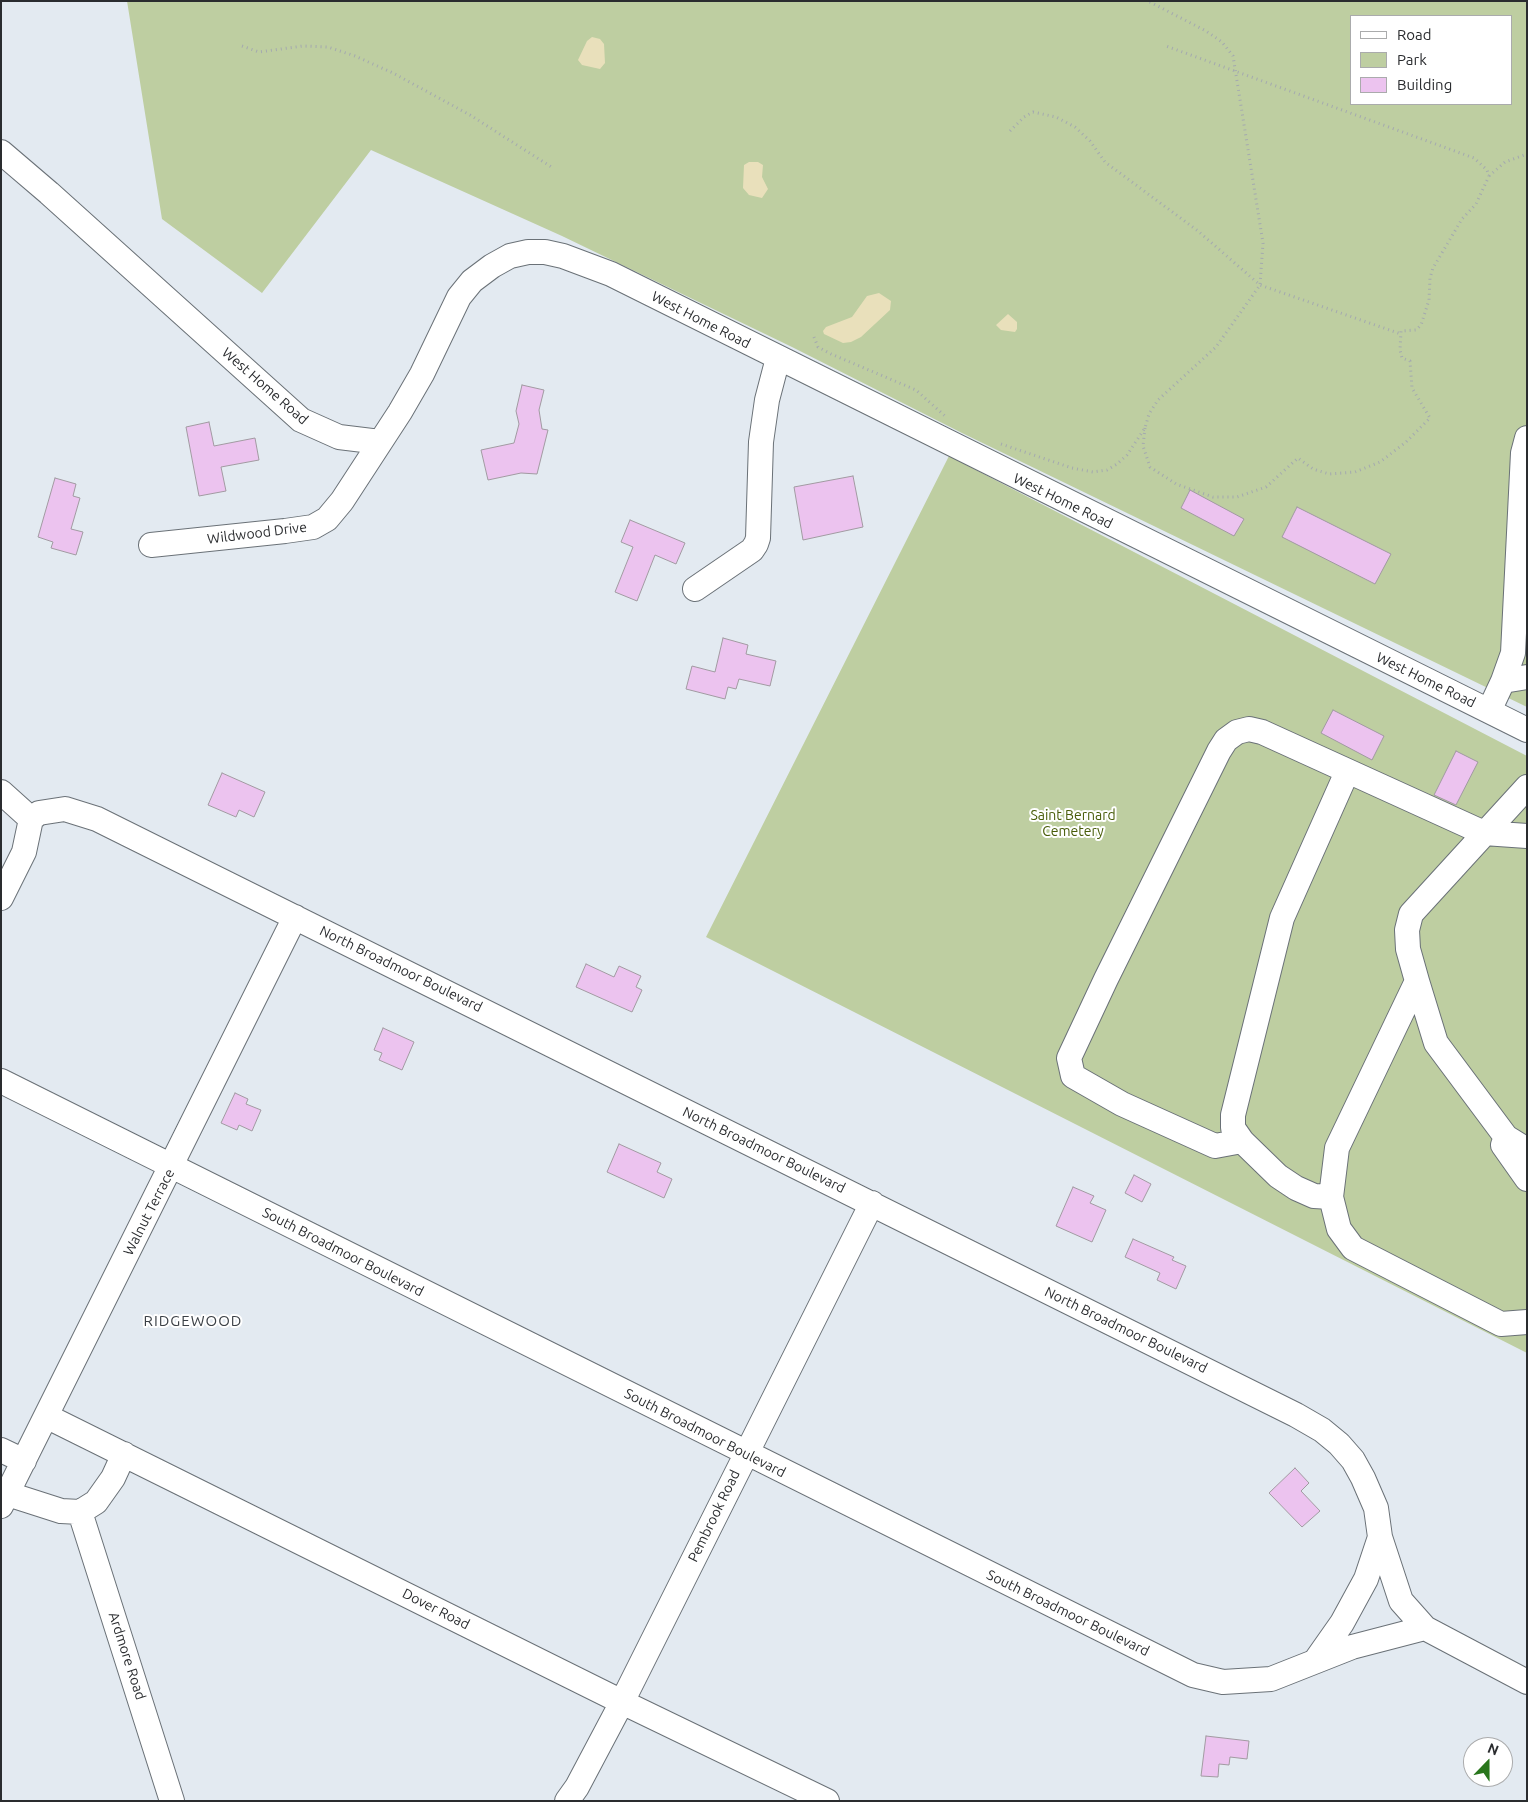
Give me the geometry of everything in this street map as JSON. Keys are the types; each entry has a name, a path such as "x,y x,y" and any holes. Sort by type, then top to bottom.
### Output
{"street":[{"name":"West Home Road","path":"1,152 301,420 339,437 380,442 422,374 459,297 472,281 492,266 510,256 528,252 545,252 563,256 611,274 1527,730"},
{"path":"695,589 752,550 756,544 758,538 761,442 767,400 778,358"},
{"path":"1489,711 1513,653 1523,453 1527,438"},
{"name":"Wildwood Drive","path":"151,545 313,527 327,519 342,501 380,442"},
{"path":"1503,681 1527,677"},
{"path":"1242,1141 1215,1146 1122,1104 1073,1076 1068,1058 1219,750 1226,740 1237,732 1249,729 1262,732 1346,772 1484,833 1527,836"},
{"path":"1331,1197 1314,1196 1296,1188 1278,1176 1242,1141 1233,1128 1233,1115 1282,918 1346,772"},
{"path":"1527,787 1411,914 1407,930 1408,949 1416,981 1436,1043 1506,1136 1527,1150"},
{"path":"1,792 31,819 24,852 1,898"},
{"name":"North Broadmoor Boulevard","path":"31,819 39,813 52,810 79,812 872,1203 1296,1415 1322,1430 1353,1460 1364,1478 1376,1508 1380,1536 1401,1601 1425,1628"},
{"name":"Walnut Terrace","path":"4,1500 295,917"},
{"path":"1416,981 1338,1148 1332,1175 1331,1197 1339,1230 1352,1248 1501,1324 1527,1322"},
{"name":"South Broadmoor Boulevard","path":"1,1081 1193,1675 1223,1682 1247,1682 1290,1673 1316,1660 1384,1638 1425,1628"},
{"path":"1506,1136 1503,1145 1527,1179"},
{"name":"Pembrook Road","path":"567,1801 577,1788 622,1702 872,1203"},
{"name":"Dover Road","path":"46,1416 622,1702 827,1801"},
{"path":"1,1450 24,1461"},
{"path":"4,1500 61,1511 80,1512 96,1502 113,1478 124,1454"},
{"name":"Ardmore Road","path":"80,1512 172,1801"},
{"path":"1316,1660 1342,1623 1366,1579 1380,1536"},
{"path":"1425,1628 1527,1682"}],"path":[{"path":"1148,1 1206,31 1222,42 1233,56 1264,242 1260,285 1216,347 1158,400 1149,414 1143,446 1150,467 1176,484 1213,497 1236,496 1266,487 1298,458 1313,469 1329,474 1355,472 1380,462 1406,442 1430,418 1412,388 1410,361 1402,358 1400,350 1401,331 1416,330 1421,325 1429,300 1430,278 1433,268 1462,219 1476,204 1489,176 1505,162 1527,154"},
{"path":"242,46 258,52 303,46 328,47 355,56 393,73 470,115 553,168"},
{"path":"1166,46 1474,158 1486,170 1489,176"},
{"path":"1010,131 1024,117 1033,112 1046,113 1075,127 1090,141 1106,162 1198,231 1260,285 1401,334"},
{"path":"814,337 818,347 831,354 916,390 952,422"},
{"path":"996,442 1072,468 1093,472 1107,470 1117,464 1127,455 1145,428"}],"green space":[{"path":"127,1 1527,1 1527,707 962,433 792,347 562,236 371,150 262,293 162,219"},
{"name":"Saint Bernard Cemetery","path":"949,456 1527,756 1527,1353 706,937"}],"sand":[{"path":"592,37 600,39 604,44 605,63 600,69 582,65 578,60 587,41"},
{"path":"749,162 758,162 763,165 762,177 768,189 762,198 749,195 743,188 744,165"},
{"path":"879,293 891,301 890,310 861,337 851,342 843,343 824,334 823,331 826,327 852,317 867,296"},
{"path":"1008,314 1017,322 1015,332 1001,330 996,325"}],"building":[{"path":"522,385 544,390 539,410 542,429 548,430 537,474 521,473 488,480 481,450 514,443 519,424 516,411"},
{"path":"209,422 214,446 255,438 259,460 221,467 226,491 199,496 186,427"},
{"path":"853,476 863,527 803,540 794,487"},
{"path":"55,478 76,484 73,496 80,498 71,529 83,532 76,555 51,548 53,542 38,537"},
{"path":"1190,490 1244,519 1234,536 1181,508"},
{"path":"1297,507 1391,554 1375,584 1282,537"},
{"path":"630,520 685,543 676,564 655,555 637,601 615,592 633,547 621,542"},
{"path":"723,638 748,645 746,654 776,661 770,686 739,679 736,689 728,687 725,699 686,689 692,666 715,672"},
{"path":"1333,710 1384,736 1372,760 1321,733"},
{"path":"1456,751 1478,762 1456,805 1434,795"},
{"path":"222,773 265,792 254,817 239,810 236,817 208,805"},
{"path":"586,964 614,977 619,966 641,976 636,987 642,990 632,1012 576,987"},
{"path":"383,1028 414,1042 402,1070 379,1060 382,1053 374,1050"},
{"path":"235,1093 248,1099 246,1104 261,1110 252,1131 239,1125 237,1130 221,1123"},
{"path":"619,1144 661,1163 657,1172 672,1179 664,1198 607,1172"},
{"path":"1134,1175 1151,1184 1142,1202 1125,1193"},
{"path":"1073,1187 1094,1196 1090,1203 1106,1210 1092,1242 1056,1226"},
{"path":"1133,1239 1174,1257 1172,1260 1186,1266 1176,1289 1157,1280 1160,1273 1125,1257"},
{"path":"1295,1468 1309,1483 1301,1491 1320,1511 1302,1527 1269,1493"},
{"path":"1206,1736 1249,1741 1247,1759 1230,1757 1229,1765 1219,1764 1218,1777 1201,1776"}],"district":[{"name":"RIDGEWOOD","path":"193,1321"}]}
